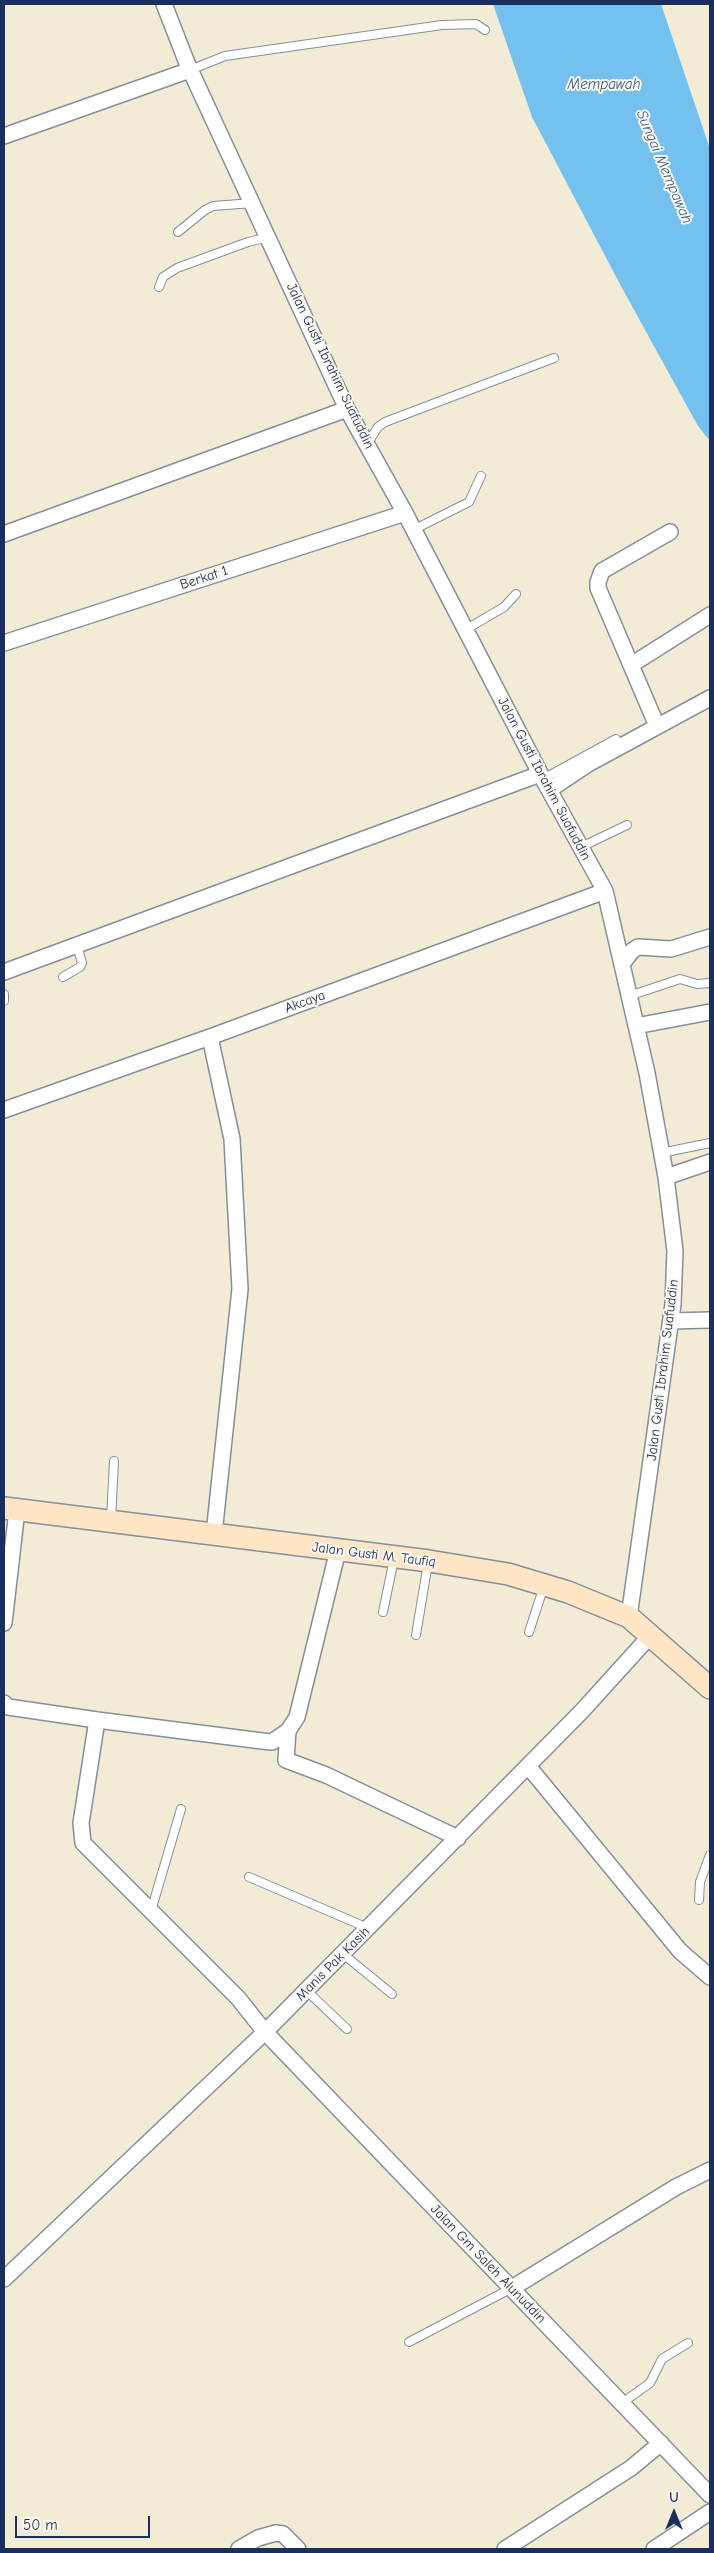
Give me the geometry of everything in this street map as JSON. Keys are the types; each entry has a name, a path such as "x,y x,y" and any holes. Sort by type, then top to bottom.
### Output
{"main road":[{"name":"Jalan Gusti M. Taufiq","path":"10,1509 429,1561 508,1574 545,1584 629,1617 710,1688"}],"street":[{"name":"Jalan Gusti Ibrahim Suafuddin","path":"164,4 190,70 347,408 414,530 544,781 605,891 636,1026 666,1177 675,1250 675,1281 671,1321 629,1617"},
{"path":"4,136 190,70"},
{"path":"4,534 347,408"},
{"name":"Berkat 1","path":"4,643 405,513"},
{"path":"657,726 598,588 599,576 602,571 670,532"},
{"path":"631,664 710,615"},
{"path":"4,972 588,764 710,698"},
{"name":"Akcaya","path":"4,1110 210,1037 605,891"},
{"path":"622,964 632,951 638,947 671,949 710,937"},
{"path":"636,1026 710,1012"},
{"path":"210,1037 232,1139 240,1289 214,1534"},
{"path":"666,1177 710,1162"},
{"path":"671,1321 710,1320"},
{"path":"4,1623 10,1509"},
{"path":"338,1550 297,1717 288,1732 286,1760 326,1775 458,1838"},
{"name":"Manis Pak Kasih","path":"4,2279 265,2032 528,1766 650,1636"},
{"path":"4,1703 8,1707 262,1741 272,1742 288,1732"},
{"name":"Jalan Gm Saleh Alunuddin","path":"97,1720 81,1823 83,1843 238,1998 265,2032 710,2495"},
{"path":"528,1766 680,1951 710,1977"},
{"path":"512,2288 676,2187 710,2170"},
{"path":"505,2549 631,2468 661,2443"},
{"path":"654,2549 710,2512"},
{"path":"239,2549 258,2538 276,2533 282,2534 298,2549"}],"lane":[{"path":"190,70 232,55 442,25 476,24 484,30"},
{"path":"178,232 204,210 213,206 253,203"},
{"path":"159,287 163,277 169,272 248,242 269,237"},
{"path":"367,444 378,427 386,422 554,358"},
{"path":"414,530 469,502 481,476"},
{"path":"465,630 504,607 516,594"},
{"path":"544,781 616,739"},
{"path":"581,847 627,825"},
{"path":"63,977 80,967 82,963 77,945"},
{"path":"629,996 680,979 697,984 710,983"},
{"path":"4,994 4,1001"},
{"path":"661,1153 710,1143"},
{"path":"111,1522 114,1461"},
{"path":"383,1612 394,1557"},
{"path":"416,1635 429,1561"},
{"path":"529,1632 545,1584"},
{"path":"151,1911 181,1809"},
{"path":"699,1900 700,1882 710,1856"},
{"path":"249,1876 368,1928"},
{"path":"343,1954 392,1994"},
{"path":"307,1990 347,2029"},
{"path":"409,2342 512,2288"},
{"path":"622,2403 650,2383 662,2359 688,2343"}],"water":[{"name":"Mempawah","path":"493,4 661,4 710,149 710,441 698,426 622,288 532,117"}],"water label":[{"name":"Sungai Mempawah","path":"664,167"}]}
